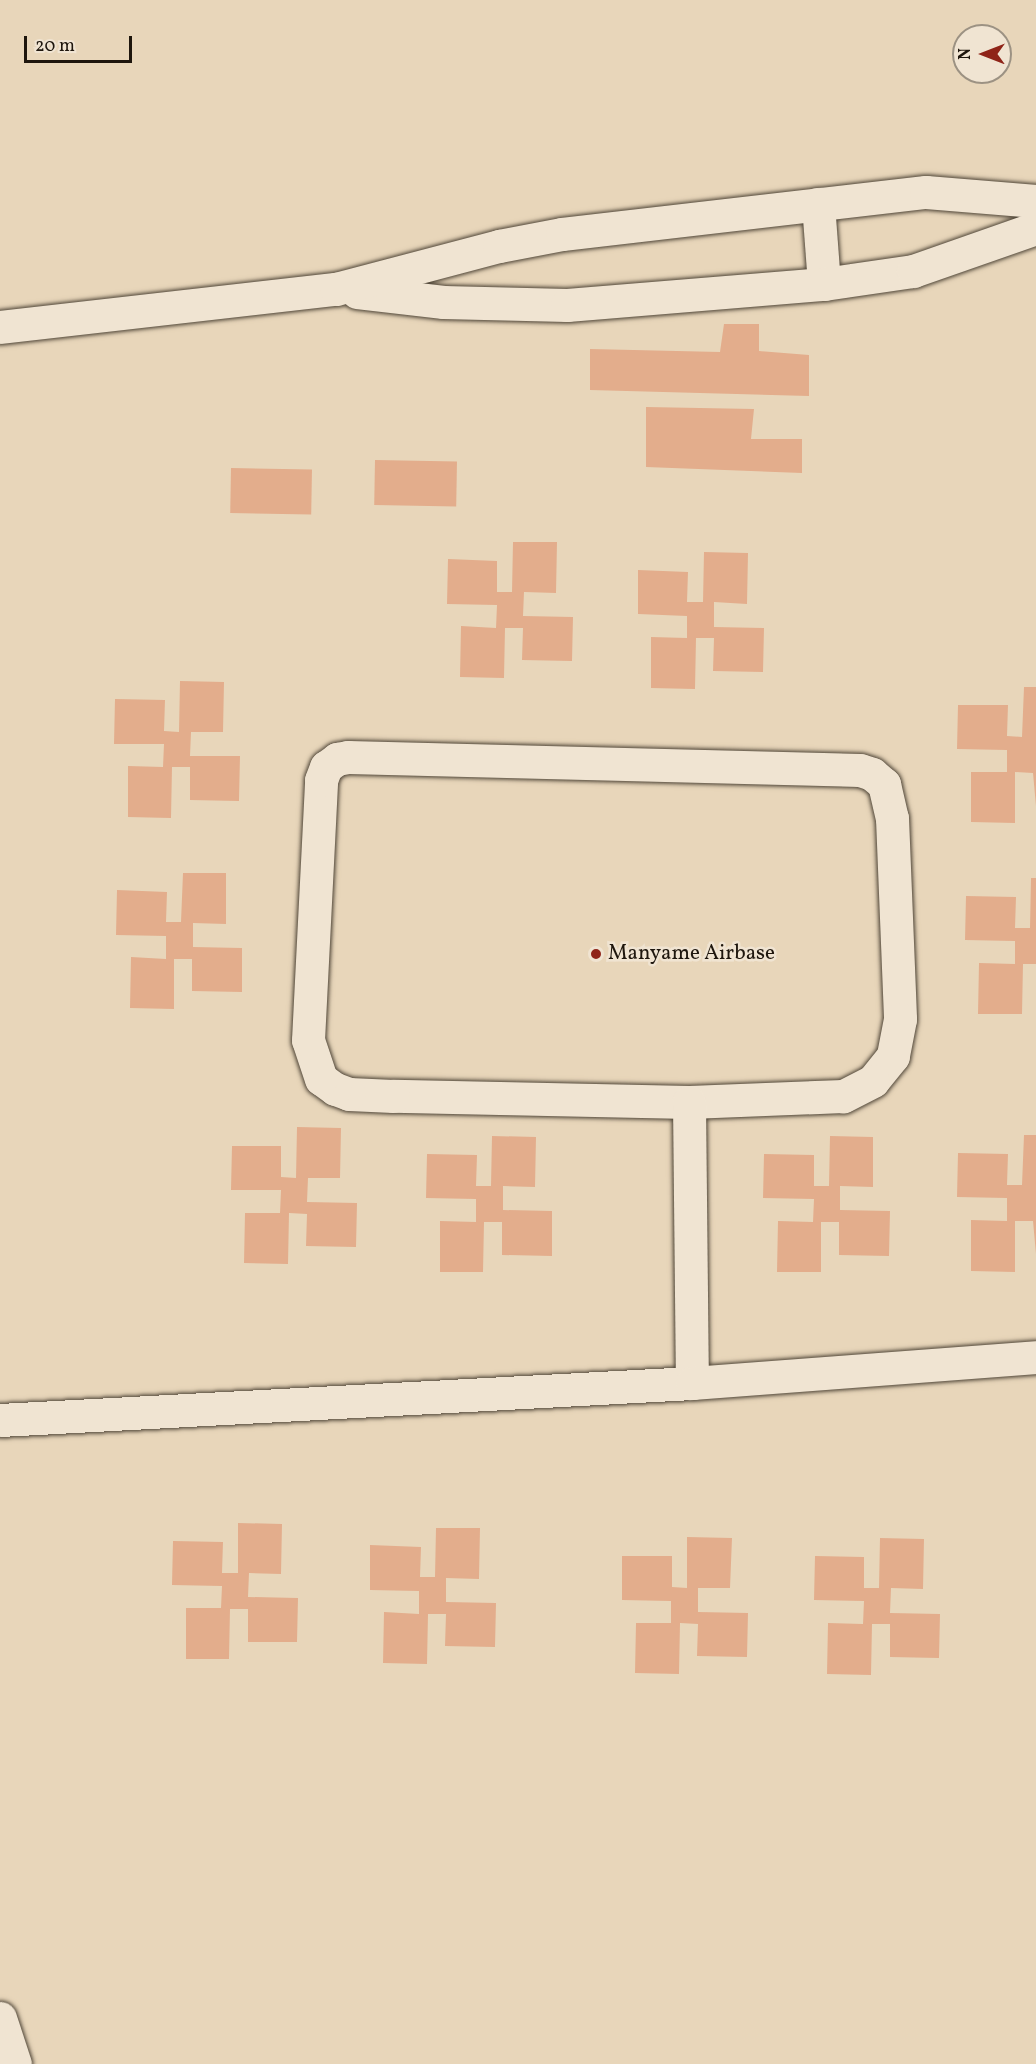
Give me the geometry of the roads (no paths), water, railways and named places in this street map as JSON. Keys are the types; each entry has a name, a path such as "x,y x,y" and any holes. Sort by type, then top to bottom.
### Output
{"street":[{"path":"0,327 336,289 499,246 562,234 926,192 1036,201"},
{"path":"818,204 824,284"},
{"path":"336,289 443,302 567,305 824,284 913,271 1036,228"},
{"path":"348,757 848,770 872,774 884,784 892,818 900,1019 892,1056 873,1081 843,1096 689,1102 349,1094 321,1079 308,1040 321,780 326,767 337,759 348,757"},
{"path":"689,1102 692,1383"},
{"path":"0,1420 692,1383 1036,1358"},
{"path":"0,2018 15,2064"}],"place":[{"name":"Manyame Airbase","path":"596,954"}]}
